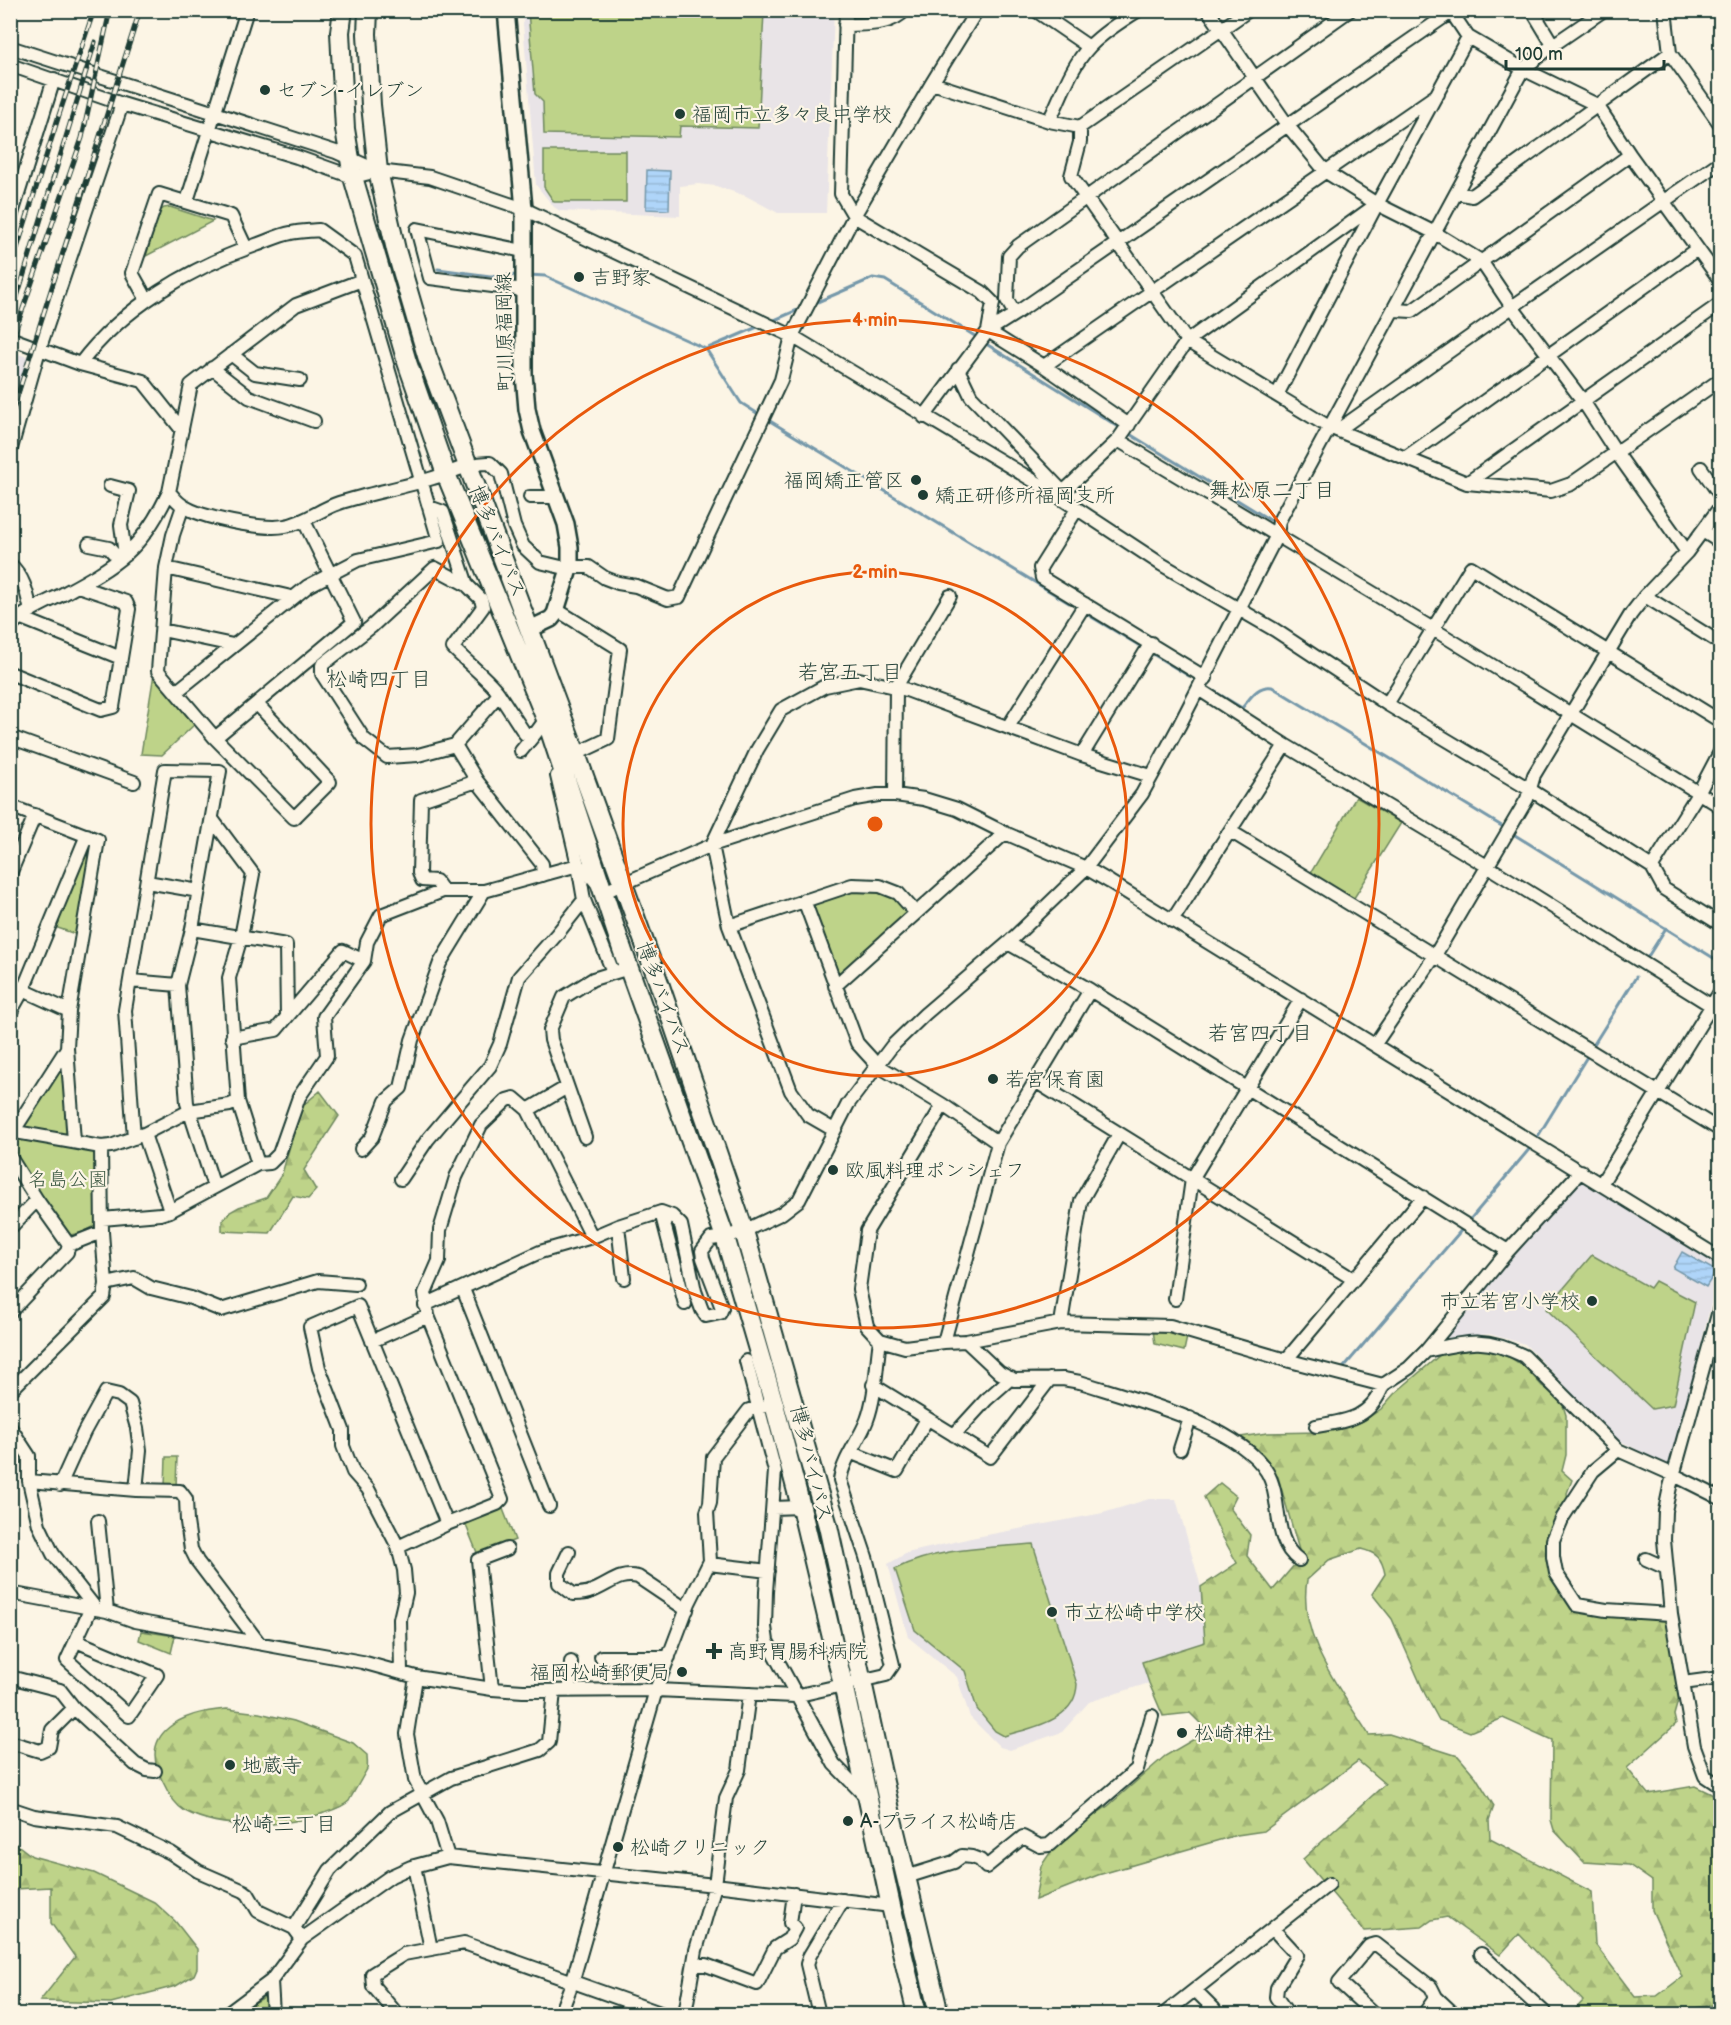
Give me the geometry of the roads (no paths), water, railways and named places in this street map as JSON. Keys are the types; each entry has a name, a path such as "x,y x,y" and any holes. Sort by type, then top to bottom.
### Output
{"highway":[{"name":"博多バイパス","path":"343,10 340,32 342,72 349,157 353,177 407,362 446,474 546,719 604,892 621,970 725,1238 766,1406 801,1507 917,2014"},
{"name":"博多バイパス","path":"368,10 371,105 378,171 396,250 427,356 466,466 530,629 623,883 744,1230 828,1526 939,2014"}],"main road":[{"name":"町川原福岡線","path":"506,10 524,209 524,374 527,409 532,430 566,524 570,547 570,566 556,610"},
{"path":"530,629 551,619 556,610"}],"street":[{"path":"187,201 247,10"},
{"path":"846,10 841,194 854,216 982,292 993,303 988,331"},
{"path":"845,26 881,23 899,17 905,10"},
{"path":"169,492 183,506 215,518 264,528 304,521 340,503 421,482 466,466 482,462 490,463 501,474 514,525 523,546 540,562 561,567 589,567 605,578 636,586 668,599 679,597 781,380 792,336 854,216 977,10"},
{"path":"1035,10 1089,47"},
{"path":"1050,121 1077,65 1089,47 1118,22 1139,10"},
{"path":"1208,10 1288,126 1326,172 1377,204 1435,232 1481,261 1512,307 1583,401 1687,552"},
{"path":"932,83 1050,121 1080,127 1249,10"},
{"path":"1015,314 1007,300 1009,256 1018,246 1350,10"},
{"path":"1532,10 1553,45"},
{"path":"372,1341 463,1289 540,1252 592,1237 661,1212 672,1216 681,1225 695,1291 702,1310 706,1316 720,1313 722,1308 702,1251 711,1239 725,1238 744,1230 782,1213 799,1200 848,1104 892,1046 1073,883 1142,794 1200,690 1277,535 1279,521 1334,429 1394,310 1523,69 1604,10"},
{"path":"1665,10 1670,53 1720,124"},
{"path":"924,417 988,331 1452,11 1468,37 1523,69 1597,105 1720,280"},
{"path":"1277,395 1468,37"},
{"path":"10,47 349,157 378,171 430,177 524,209 792,336 924,417 1060,494"},
{"path":"1457,193 1472,196 1670,53"},
{"path":"10,66 353,177 378,171"},
{"path":"10,219 54,79"},
{"path":"1044,366 1438,94"},
{"path":"10,452 39,350 122,104"},
{"path":"1080,127 1080,142 1071,176 1187,341 1334,429 1467,483 1551,491 1571,484 1720,380"},
{"path":"1394,310 1412,311 1630,155"},
{"path":"1334,429 1720,162"},
{"path":"147,300 132,273 159,194 231,216 246,248"},
{"path":"1060,494 1118,440 1187,341 1377,204"},
{"path":"523,251 417,229 430,278 524,290"},
{"path":"80,364 92,348 147,300 195,270 246,248 290,233 319,230 355,256 439,541 358,561 308,586 291,597 176,692"},
{"path":"1405,458 1697,249"},
{"path":"15,622 122,557 134,546 164,504 169,492 191,385 296,305 362,280"},
{"path":"1467,483 1720,304"},
{"path":"988,331 1044,366 1129,425"},
{"path":"10,338 80,364 143,381 182,430"},
{"path":"231,354 255,373 300,380"},
{"path":"212,368 249,397 314,421"},
{"path":"958,369 971,396 1060,494 1077,509 1161,564 1275,630 1388,704 1652,867 1664,889 1720,924"},
{"path":"1118,440 1433,629 1720,806"},
{"path":"1701,468 1720,495"},
{"path":"110,486 129,491 121,525 122,557"},
{"path":"530,497 555,496"},
{"path":"183,506 173,535 166,568 158,671 215,738 294,818 330,782 257,704"},
{"path":"429,507 443,512 467,585"},
{"path":"1375,1044 1434,957 1527,799 1534,775 1631,614 1704,532 1720,507"},
{"path":"1077,509 1040,568 1042,578 1206,678"},
{"path":"215,738 354,622 304,521"},
{"path":"1704,532 1720,542"},
{"path":"89,544 109,548 122,557"},
{"path":"10,564 18,571 26,588 31,611"},
{"path":"1388,704 1471,567 1720,720"},
{"path":"166,568 291,597"},
{"path":"499,694 455,745 418,755 387,757 364,739 322,674 322,665 370,627 435,568 467,585 481,599 483,607 453,648 484,680 496,688 525,734 535,734"},
{"path":"10,673 101,710 113,707 129,609 126,602 78,585"},
{"path":"895,795 897,687 950,596"},
{"path":"1645,596 1720,643"},
{"path":"1008,727 1085,604"},
{"path":"556,610 620,649 608,739 576,754"},
{"path":"15,622 121,658"},
{"path":"162,630 233,645"},
{"path":"1082,755 1151,643"},
{"path":"834,1130 807,1115 791,1091 729,926 712,845 757,750 781,710 825,686 859,679 897,687 1082,755 1151,776"},
{"path":"1200,690 1285,745 1487,866 1716,1009"},
{"path":"521,751 546,719"},
{"path":"10,737 134,782"},
{"path":"455,745 477,781 542,864 543,874"},
{"path":"1172,921 1285,745"},
{"path":"1652,867 1719,759"},
{"path":"170,1211 139,1136 125,1010 165,770 220,771 237,760"},
{"path":"214,1187 189,1111 178,985 192,929 220,771"},
{"path":"556,775 584,900 621,970 593,979 564,997 550,1030 551,1041 585,1137"},
{"path":"443,891 436,881 422,880 419,873 422,800 477,781"},
{"path":"578,865 590,874 604,892 712,845 855,799 895,795 924,799 957,809 1005,833 1086,868 1720,1258"},
{"path":"10,806 98,840 69,1011 67,1048 74,1141"},
{"path":"10,874 36,815"},
{"path":"212,819 254,874 242,937 229,978 238,1101 258,1164"},
{"path":"1230,831 1434,957 1658,1090 1720,1130"},
{"path":"836,986 915,912 1005,833"},
{"path":"10,1013 23,990 87,835"},
{"path":"102,1219 160,1214 170,1211 258,1164 270,1163 279,1154 299,1097 327,1056 324,1017 364,961 367,942 381,915 443,891 484,891 578,865"},
{"path":"147,882 199,891"},
{"path":"729,926 852,885 880,886 898,893 915,912"},
{"path":"361,1149 372,1137 386,1101 401,1088 412,1040 440,963 484,891"},
{"path":"401,1179 428,1139 490,1066 500,1044 519,977 584,900"},
{"path":"804,900 857,1043 877,1065 998,1143"},
{"path":"192,929 286,945 287,1017"},
{"path":"1008,943 1090,990 1508,1251"},
{"path":"232,1038 276,1030 343,951 364,961"},
{"path":"131,981 178,985"},
{"path":"10,984 69,1011"},
{"path":"944,1342 998,1143 1090,990"},
{"path":"1601,1184 1658,1090 1716,1009 1720,992"},
{"path":"1175,1299 1192,1179 1301,999"},
{"path":"67,1048 12,1131 101,1147 111,1146 139,1136 189,1111 230,1105 238,1101"},
{"path":"1035,1081 1353,1279"},
{"path":"528,1110 567,1087"},
{"path":"398,1547 497,1504 502,1499 427,1311 425,1293 439,1261 440,1230 456,1177 481,1125 507,1100 514,1098 528,1110 592,1237"},
{"path":"943,1106 867,1231 859,1289 867,1326 880,1340 905,1347 966,1341 1061,1323 1170,1326 1286,1360 1383,1385"},
{"path":"1061,1323 1081,1201 1119,1134"},
{"path":"10,1390 104,1297 106,1284 102,1232 101,1147"},
{"path":"10,1157 69,1245"},
{"path":"1316,1426 1356,1417 1369,1410 1378,1398 1383,1385 1409,1368 1426,1351 1508,1251 1581,1172"},
{"path":"1286,1360 1423,1197"},
{"path":"10,1228 37,1200"},
{"path":"661,1212 685,1304"},
{"path":"618,1226 624,1278"},
{"path":"69,1245 102,1232"},
{"path":"10,1312 67,1252 69,1245"},
{"path":"106,1284 134,1278 151,1288 191,1298 221,1310 318,1281 356,1284"},
{"path":"463,1289 549,1506"},
{"path":"401,1672 400,1619 406,1593 404,1570 398,1547 368,1489 353,1472 344,1446 343,1430 319,1368 310,1327 358,1306 447,1524"},
{"path":"1720,1307 1665,1510 1664,1540 1671,1614 1695,1746 1705,1776 1720,1786"},
{"path":"10,1593 98,1609 135,1621 362,1662 416,1677 492,1689 656,1690 795,1696 886,1675 893,1665 866,1557 840,1480 842,1468 852,1453 867,1419 880,1340"},
{"path":"966,1341 1000,1373 1014,1380 1050,1379 1080,1382 1190,1418 1250,1452 1267,1472 1276,1496 1282,1538 1290,1554 1299,1560"},
{"path":"1426,1351 1465,1342 1482,1341 1516,1352 1524,1356 1618,1450 1720,1498"},
{"path":"746,1361 766,1406 775,1470 765,1627 767,1641 834,1764 869,1800"},
{"path":"954,1435 986,1400 1011,1378"},
{"path":"873,1385 990,1457 1050,1379"},
{"path":"60,1485 84,1432 106,1392 126,1399 130,1404 140,1450 136,1490"},
{"path":"560,2014 572,1983 656,1690 687,1610 709,1564 707,1512 713,1457 749,1410 766,1406"},
{"path":"1180,1449 1190,1418"},
{"path":"852,1453 897,1472 927,1419"},
{"path":"10,1427 29,1456 28,1481 39,1525 52,1554 98,1609"},
{"path":"1618,1450 1593,1471 1563,1517 1553,1539 1556,1573 1577,1605 1606,1610 1671,1614"},
{"path":"28,1481 184,1493 191,1550 259,1643"},
{"path":"773,1508 801,1507"},
{"path":"76,1641 157,1675 129,1716 68,1660 76,1641 98,1609 98,1521"},
{"path":"492,1689 478,1560 507,1550"},
{"path":"569,1552 559,1573 559,1583 573,1594 592,1591 621,1576 629,1575 638,1577 687,1610"},
{"path":"1646,1559 1666,1568"},
{"path":"709,1564 768,1571"},
{"path":"601,1657 669,1658"},
{"path":"570,1691 571,1662"},
{"path":"10,1677 60,1690 74,1708 135,1764 155,1771"},
{"path":"416,1677 407,1734 415,1780 437,1821 448,1857"},
{"path":"1683,1683 1720,1678"},
{"path":"294,1928 330,1870 390,1812 451,1778 540,1750 549,1742 554,1691"},
{"path":"685,2014 696,1950 715,1885 726,1798 739,1770 749,1694"},
{"path":"10,1742 40,1751 49,1747 52,1730 74,1708"},
{"path":"906,1877 954,1862 962,1856 980,1860 986,1867 1023,1836 1040,1846 1049,1845 1137,1769 1152,1716"},
{"path":"10,1808 34,1816 117,1827 171,1853 198,1871 244,1891 258,1911 294,1928 302,1939"},
{"path":"228,2014 271,1981 302,1939 391,1876 414,1866 448,1857 891,1906"},
{"path":"414,1866 431,1949"},
{"path":"1164,2014 1329,1884"},
{"path":"694,1965 706,1965 757,1984 775,1948 789,1939 795,1928 790,1923 794,1894"},
{"path":"819,2014 807,1964 843,1900"},
{"path":"1273,1929 1296,1955 1277,1988 1276,1997 1288,2014"},
{"path":"397,2014 373,1986 372,1974 404,1954 464,1943 663,2014"},
{"path":"1374,2014 1339,1982 1369,1946 1376,1944 1431,1987 1436,1996 1454,2014"},
{"path":"1481,1954 1546,2014"},
{"path":"271,1981 273,2014"},
{"path":"1196,1991 1214,2009 1207,2014"},
{"path":"1424,2014 1436,1996"}],"water":[{"path":"647,170 670,171 669,210 646,209"},
{"path":"1682,1252 1716,1271 1706,1287 1673,1268"}],"waterway":[{"path":"438,269 490,276 520,275"},
{"path":"529,275 545,276 706,349 741,403 760,415"},
{"path":"815,303 873,278 885,280 978,338"},
{"path":"770,322 800,309"},
{"path":"706,349 762,325"},
{"path":"983,342 1122,429"},
{"path":"765,418 1069,603"},
{"path":"1128,433 1270,520"},
{"path":"1085,613 1140,646"},
{"path":"1151,653 1189,676"},
{"path":"1212,690 1242,708 1259,690 1272,687 1505,828"},
{"path":"1510,832 1720,962"},
{"path":"1647,958 1666,928"},
{"path":"1591,1049 1636,977"},
{"path":"1535,1141 1588,1055"},
{"path":"1468,1222 1531,1147"},
{"path":"1344,1367 1464,1227"}],"railway":[{"path":"10,271 94,10"},
{"path":"10,346 82,138 110,10"},
{"path":"10,419 140,10"},
{"path":"10,320 95,42"}],"place":[{"name":"セブン-イレブン","path":"265,90"},
{"name":"福岡市立多々良中学校","path":"680,114"},
{"name":"吉野家","path":"579,277"},
{"name":"福岡矯正管区","path":"916,480"},
{"name":"矯正研修所福岡支所","path":"923,495"},
{"name":"若宮保育園","path":"993,1079"},
{"name":"欧風料理ポンシェフ","path":"833,1170"},
{"name":"市立若宮小学校","path":"1592,1301"},
{"name":"市立松崎中学校","path":"1052,1612"},
{"name":"高野胃腸科病院","path":"714,1651"},
{"name":"福岡松崎郵便局","path":"682,1672"},
{"name":"松崎神社","path":"1182,1733"},
{"name":"地蔵寺","path":"230,1765"},
{"name":"A-プライス松崎店","path":"848,1821"},
{"name":"松崎クリニック","path":"618,1847"}],"district":[{"name":"舞松原二丁目","path":"1272,490"},
{"name":"若宮五丁目","path":"850,672"},
{"name":"松崎四丁目","path":"379,679"},
{"name":"若宮四丁目","path":"1260,1033"},
{"name":"松崎三丁目","path":"284,1824"}],"park label":[{"name":"名島公園","path":"68,1179"}]}
